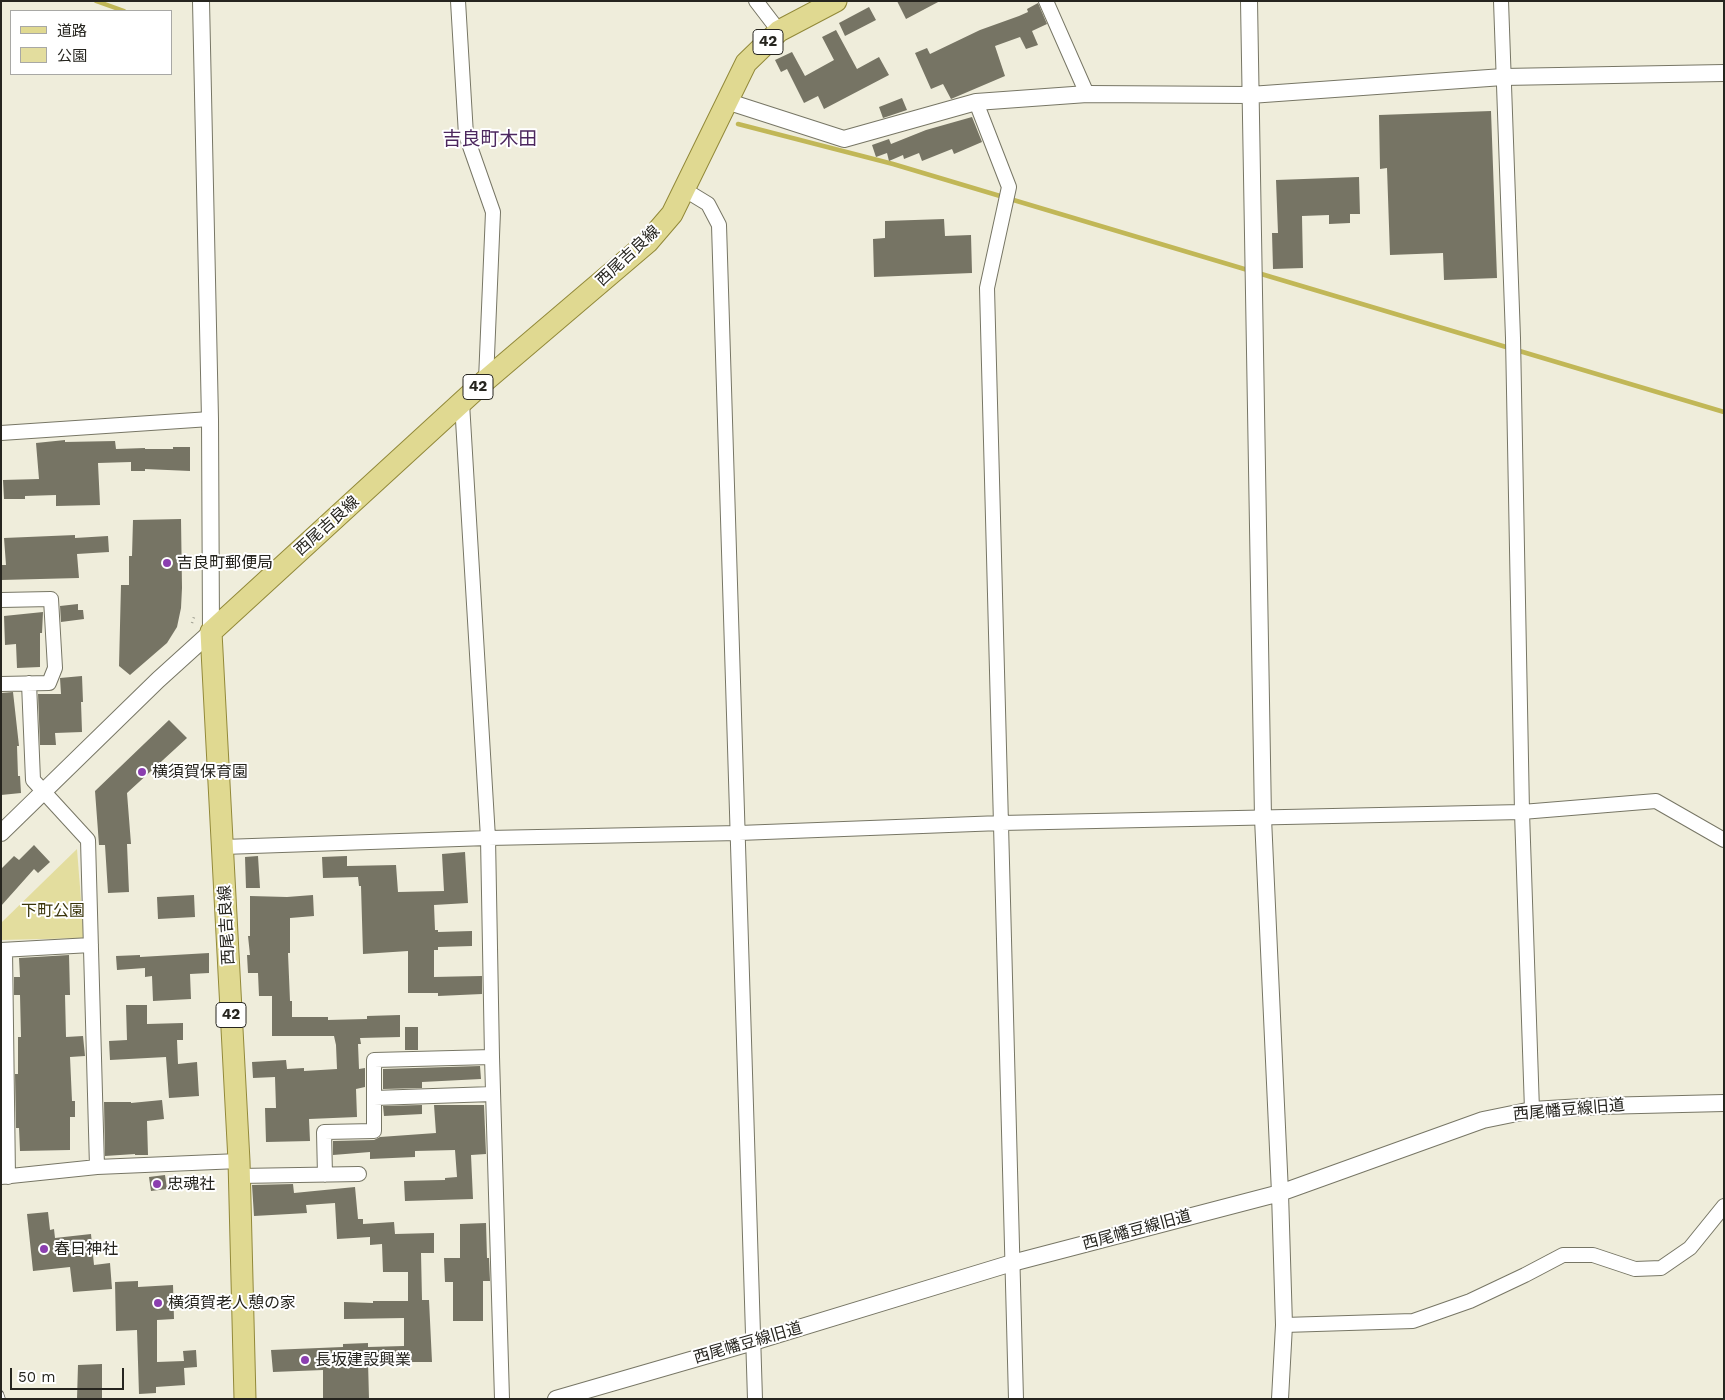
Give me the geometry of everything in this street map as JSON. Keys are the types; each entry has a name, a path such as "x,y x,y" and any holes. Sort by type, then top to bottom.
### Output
{"main road":[{"name":"西尾吉良線","path":"245,1399 239,1168 211,632 486,380 648,242 672,214 746,63 778,31 836,1"}],"street":[{"path":"1,833 158,680 211,632 210,419 201,1"},
{"path":"458,1 466,135 493,212 486,380"},
{"path":"756,1 778,31"},
{"path":"1046,1 1087,94"},
{"path":"1249,1 1263,818 1284,1325 1280,1399"},
{"path":"1501,1 1513,359 1522,812 1532,1110"},
{"path":"722,110 844,139 976,102 1087,94 1250,94 1503,77 1724,73"},
{"path":"976,102 1009,188 987,288 1016,1399"},
{"path":"685,190 708,204 719,225 755,1399"},
{"path":"462,403 488,838 502,1399"},
{"path":"1,433 210,419"},
{"path":"1,600 51,599 55,668 49,683 1,684"},
{"path":"29,683 33,780 88,840 97,1167"},
{"path":"223,847 488,838 739,833 1001,823 1522,812 1656,801 1724,840"},
{"path":"90,945 3,950 5,1177 97,1167 239,1168 325,1175 359,1174"},
{"path":"325,1175 324,1132 374,1131 374,1060 492,1057"},
{"path":"374,1098 493,1094"},
{"name":"西尾幡豆線旧道","path":"556,1399 753,1342 1012,1263 1280,1193 1482,1120 1532,1110 1599,1106 1724,1103"},
{"path":"1284,1325 1413,1321 1470,1302 1563,1254 1593,1255 1635,1269 1661,1268 1690,1248 1724,1206"}],"green space":[{"name":"下町公園","path":"77,849 84,938 1,940 1,923"}],"building":[{"path":"897,1 940,1 906,19"},
{"path":"1038,3 1047,24 1032,31 1038,45 1026,49 1020,37 995,46 1005,76 951,99 943,84 931,89 915,53 927,48 930,54 980,30 1028,12 1027,9"},
{"path":"869,7 876,20 845,36 839,23"},
{"path":"836,30 857,69 879,57 889,75 824,109 818,96 804,103 787,69 781,72 775,60 792,52 805,76 834,60 822,37"},
{"path":"902,98 907,110 883,118 879,107"},
{"path":"1491,111 1497,278 1444,280 1443,253 1390,255 1387,168 1380,169 1379,115"},
{"path":"972,117 982,142 954,154 952,149 922,161 919,153 904,159 903,155 889,161 887,153 876,157 872,145 889,139 891,144 926,130"},
{"path":"1359,177 1360,214 1350,214 1350,223 1329,224 1329,215 1302,216 1303,268 1273,269 1272,233 1278,233 1276,180"},
{"path":"944,219 945,236 971,235 972,273 874,277 873,239 885,238 885,221"},
{"path":"65,440 65,442 115,441 116,449 173,449 173,447 190,447 190,471 145,469 145,471 131,471 131,462 98,463 100,505 56,506 56,495 25,496 25,499 4,499 3,480 39,479 36,443"},
{"path":"181,519 182,588 181,608 177,627 167,643 130,675 119,666 121,585 129,585 129,556 132,556 133,520"},
{"path":"75,535 75,538 108,536 109,552 77,554 79,578 1,580 1,565 6,565 4,538"},
{"path":"78,604 78,610 83,610 84,619 61,622 60,606"},
{"path":"43,612 42,633 40,633 40,667 17,668 16,644 5,645 4,616"},
{"path":"82,676 82,732 55,733 56,745 40,745 38,694 61,694 60,678"},
{"path":"13,692 19,746 17,746 18,776 20,776 21,793 1,795 1,693"},
{"path":"169,720 187,738 127,793 131,844 127,844 129,892 108,893 105,845 99,845 95,791"},
{"path":"34,845 50,862 38,873 34,869 1,906 1,869 14,856 19,860"},
{"path":"465,852 468,903 434,905 435,930 438,930 438,932 472,931 472,946 438,947 438,950 434,950 434,977 482,976 482,994 438,996 438,993 408,993 408,951 363,954 361,886 359,886 358,877 323,878 322,857 347,856 347,866 396,865 398,892 444,891 442,854"},
{"path":"258,856 260,888 246,888 245,857"},
{"path":"194,895 195,917 158,919 157,897"},
{"path":"313,895 314,916 290,918 290,953 288,953 292,1017 328,1017 328,1020 367,1019 367,1016 400,1015 400,1037 360,1038 361,1044 358,1044 359,1069 365,1068 365,1087 356,1089 357,1117 309,1119 310,1141 266,1142 265,1108 276,1108 275,1077 253,1078 252,1062 286,1060 287,1069 304,1068 304,1071 337,1069 336,1045 334,1036 272,1036 272,996 259,996 258,973 248,973 247,955 250,955 248,936 250,936 250,896 287,897"},
{"path":"209,953 209,973 190,974 191,999 153,1001 152,976 145,977 145,968 117,970 116,956 140,955 140,957"},
{"path":"69,955 70,995 65,995 66,1037 83,1036 85,1056 70,1057 72,1101 75,1101 75,1117 70,1117 70,1150 20,1151 19,1128 16,1128 15,1074 18,1074 18,1037 21,1037 20,995 14,995 14,977 20,977 19,958"},
{"path":"126,1005 147,1005 147,1024 183,1023 183,1040 177,1040 178,1064 197,1062 199,1096 169,1098 166,1057 110,1060 109,1041 127,1040"},
{"path":"405,1027 418,1027 418,1050 405,1050"},
{"path":"480,1066 481,1079 422,1082 422,1088 383,1089 383,1069"},
{"path":"162,1100 164,1119 147,1121 148,1155 105,1156 104,1102 131,1103"},
{"path":"422,1105 422,1114 384,1116 383,1106"},
{"path":"434,1105 484,1105 486,1154 471,1155 473,1199 405,1201 404,1181 445,1180 445,1178 457,1177 455,1150 415,1151 415,1157 370,1159 370,1152 333,1155 333,1141 374,1140 380,1137 436,1133"},
{"path":"165,1175 167,1189 151,1191 149,1177"},
{"path":"293,1184 294,1193 355,1187 358,1219 363,1219 363,1224 394,1222 395,1234 434,1233 434,1253 421,1253 422,1300 429,1300 432,1362 408,1362 408,1359 368,1361 369,1399 323,1399 323,1370 273,1372 271,1350 343,1347 343,1344 368,1343 368,1347 404,1346 404,1318 344,1319 344,1302 408,1301 408,1272 383,1272 382,1244 370,1245 370,1237 337,1239 335,1203 306,1205 307,1213 254,1216 252,1185"},
{"path":"48,1212 50,1230 54,1229 55,1238 91,1234 94,1265 110,1263 112,1289 73,1292 70,1267 33,1271 27,1214"},
{"path":"486,1223 490,1281 483,1281 483,1321 453,1321 453,1282 445,1282 444,1258 460,1258 460,1224"},
{"path":"138,1281 138,1287 173,1285 174,1319 157,1320 157,1362 184,1361 183,1351 196,1350 197,1367 184,1368 185,1385 156,1387 156,1393 139,1394 137,1330 116,1331 115,1282"},
{"path":"102,1364 102,1399 77,1399 78,1365"}],"waterway":[{"path":"96,1 121,10"},
{"path":"738,124 893,164 1251,271"},
{"path":"1258,273 1724,412"}],"railway":[{"path":"1,1393 3,1399"}],"place":[{"name":"吉良町郵便局","path":"167,563"},
{"name":"横須賀保育園","path":"142,772"},
{"name":"忠魂社","path":"157,1184"},
{"name":"春日神社","path":"44,1249"},
{"name":"横須賀老人憩の家","path":"158,1303"},
{"name":"長坂建設興業","path":"305,1360"}],"district":[{"name":"吉良町木田","path":"490,139"}]}
